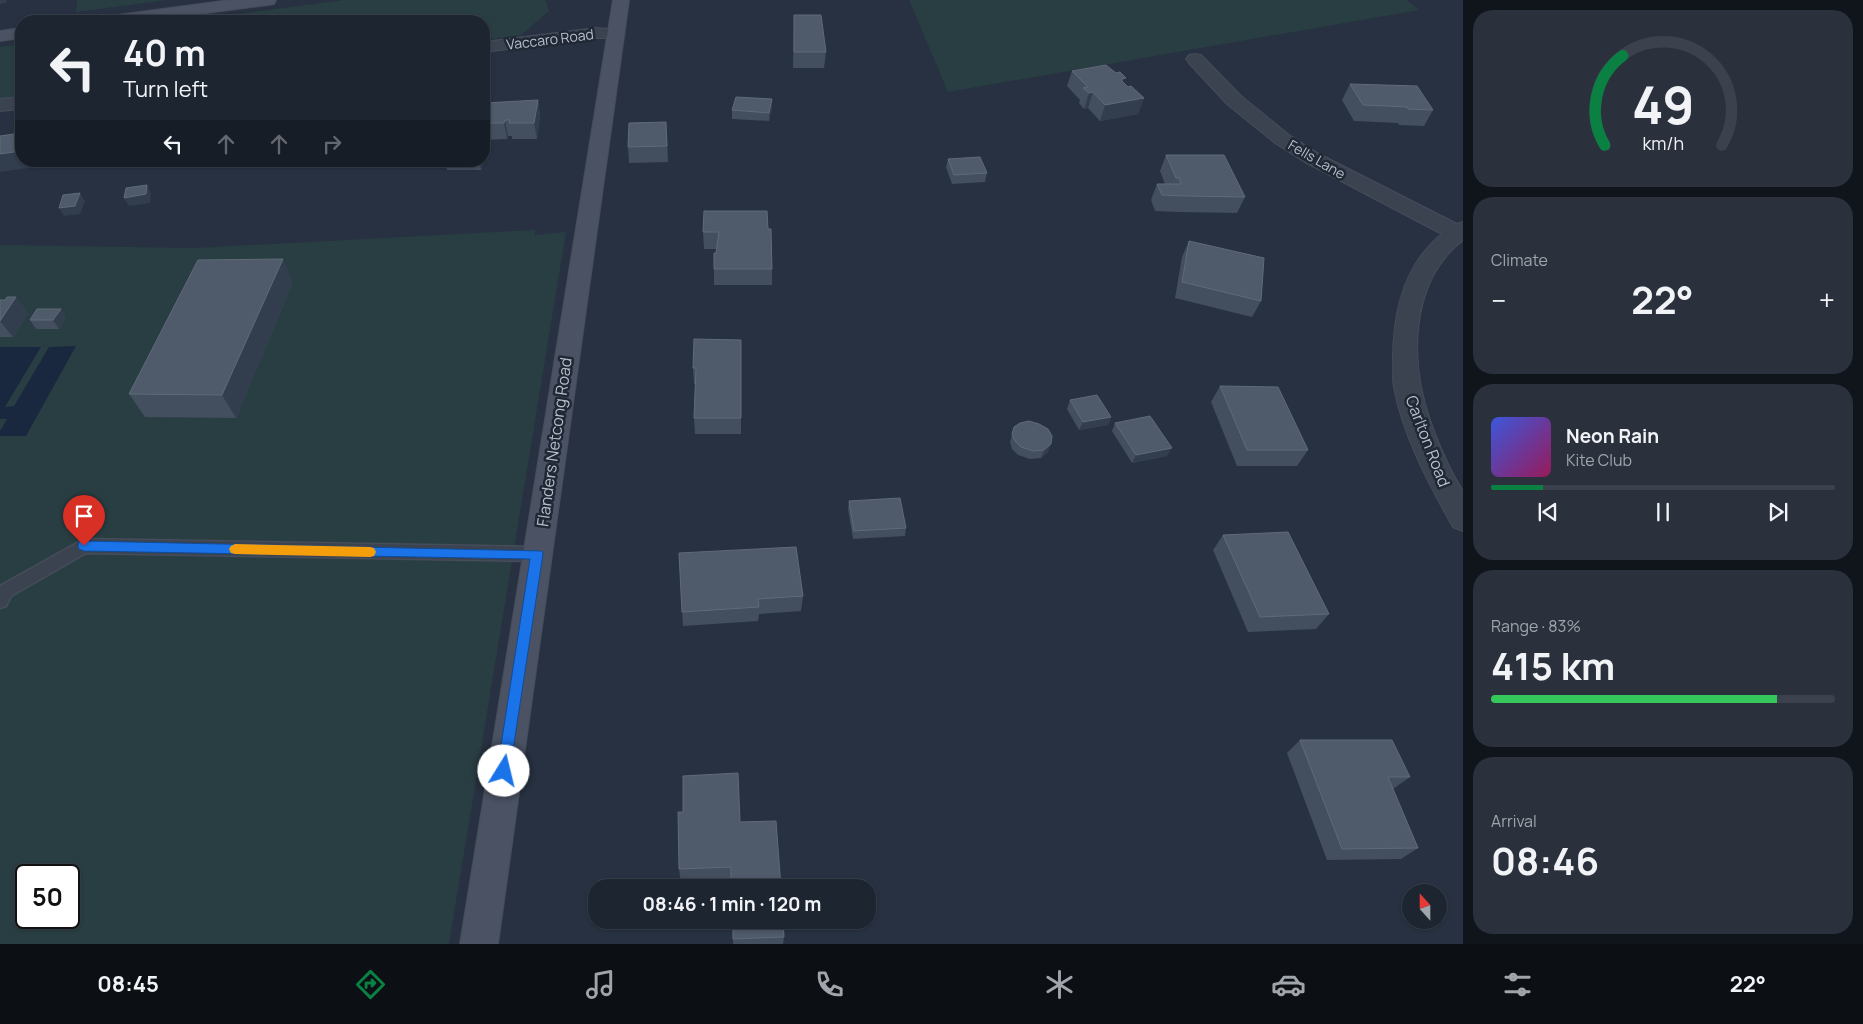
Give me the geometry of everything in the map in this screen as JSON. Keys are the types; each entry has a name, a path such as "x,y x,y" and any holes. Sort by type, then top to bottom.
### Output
{"main road":[{"path":"155,15 268,0"},
{"name":"Flanders Netcong Road","path":"479,944 621,0"},
{"path":"0,36 15,34"}],"street":[{"name":"Vaccaro Road","path":"490,46 596,33 616,34"},
{"name":"Fells Lane","path":"1195,59 1234,100 1282,139 1312,158 1461,231"},
{"path":"0,105 15,103"},
{"name":"Carlton Road","path":"1461,231 1437,251 1421,275 1408,305 1405,342 1407,388 1429,450 1448,492 1463,519"}],"lane":[{"path":"0,600 5,591 84,546 537,554"}],"green space":[{"path":"77,0 167,0 76,12"},
{"path":"343,0 542,0 546,1 549,11 521,35 490,39 490,15 232,15"},
{"path":"909,0 1407,0 1419,10 948,92"},
{"path":"15,45 15,100 0,101 0,47"},
{"path":"535,230 535,235 566,232 449,944 0,944 0,245 195,248"}],"water":[{"path":"76,346 26,436 0,436 0,431 7,419 0,419 0,347 41,347 5,407 14,406 49,347"}],"building":[{"path":"794,15 821,15 826,52 794,52"},
{"path":"1106,65 1116,73 1120,72 1126,78 1122,79 1122,81 1128,87 1131,86 1144,98 1105,105 1093,92 1089,93 1083,88 1088,87 1072,71"},
{"path":"1350,84 1417,86 1433,110 1363,105"},
{"path":"736,97 772,99 769,113 732,110"},
{"path":"538,100 534,123 509,123 510,120 505,120 504,123 490,123 490,103"},
{"path":"666,122 667,146 628,147 629,123"},
{"path":"15,134 15,152 0,154 0,136"},
{"path":"1166,155 1224,155 1245,197 1162,195 1157,184 1181,184 1179,178 1176,178"},
{"path":"980,157 987,173 954,175 948,159"},
{"path":"147,185 146,194 124,198 126,188"},
{"path":"80,193 75,206 59,208 63,195"},
{"path":"704,211 767,211 768,229 771,229 772,269 714,269 714,253 716,253 719,232 703,232"},
{"path":"1189,241 1264,258 1261,301 1182,282"},
{"path":"283,259 222,395 129,394 198,260"},
{"path":"7,297 16,297 0,321 0,300 5,300"},
{"path":"37,309 61,309 53,320 30,320"},
{"path":"694,339 741,340 741,418 694,418 696,368 693,368"},
{"path":"1220,386 1278,387 1308,450 1247,450"},
{"path":"1097,395 1111,417 1083,422 1070,400"},
{"path":"1150,416 1172,448 1136,455 1115,423"},
{"path":"1029,421 1048,429 1052,436 1051,444 1044,450 1033,451 1021,447 1015,441 1012,434 1014,427"},
{"path":"900,498 906,528 854,531 849,501"},
{"path":"1288,532 1329,614 1260,617 1223,535"},
{"path":"796,547 803,596 758,599 759,607 682,612 679,553"},
{"path":"1300,740 1392,740 1410,777 1388,777 1418,848 1342,849"},
{"path":"738,773 740,822 776,821 780,879 731,879 731,867 679,869 678,812 683,812 683,776"},
{"path":"733,929 784,929 784,937 733,939"}],"slow traffic":[{"path":"235,549 370,552"}],"route":[{"path":"84,546 491,555 537,554 504,771"}]}
